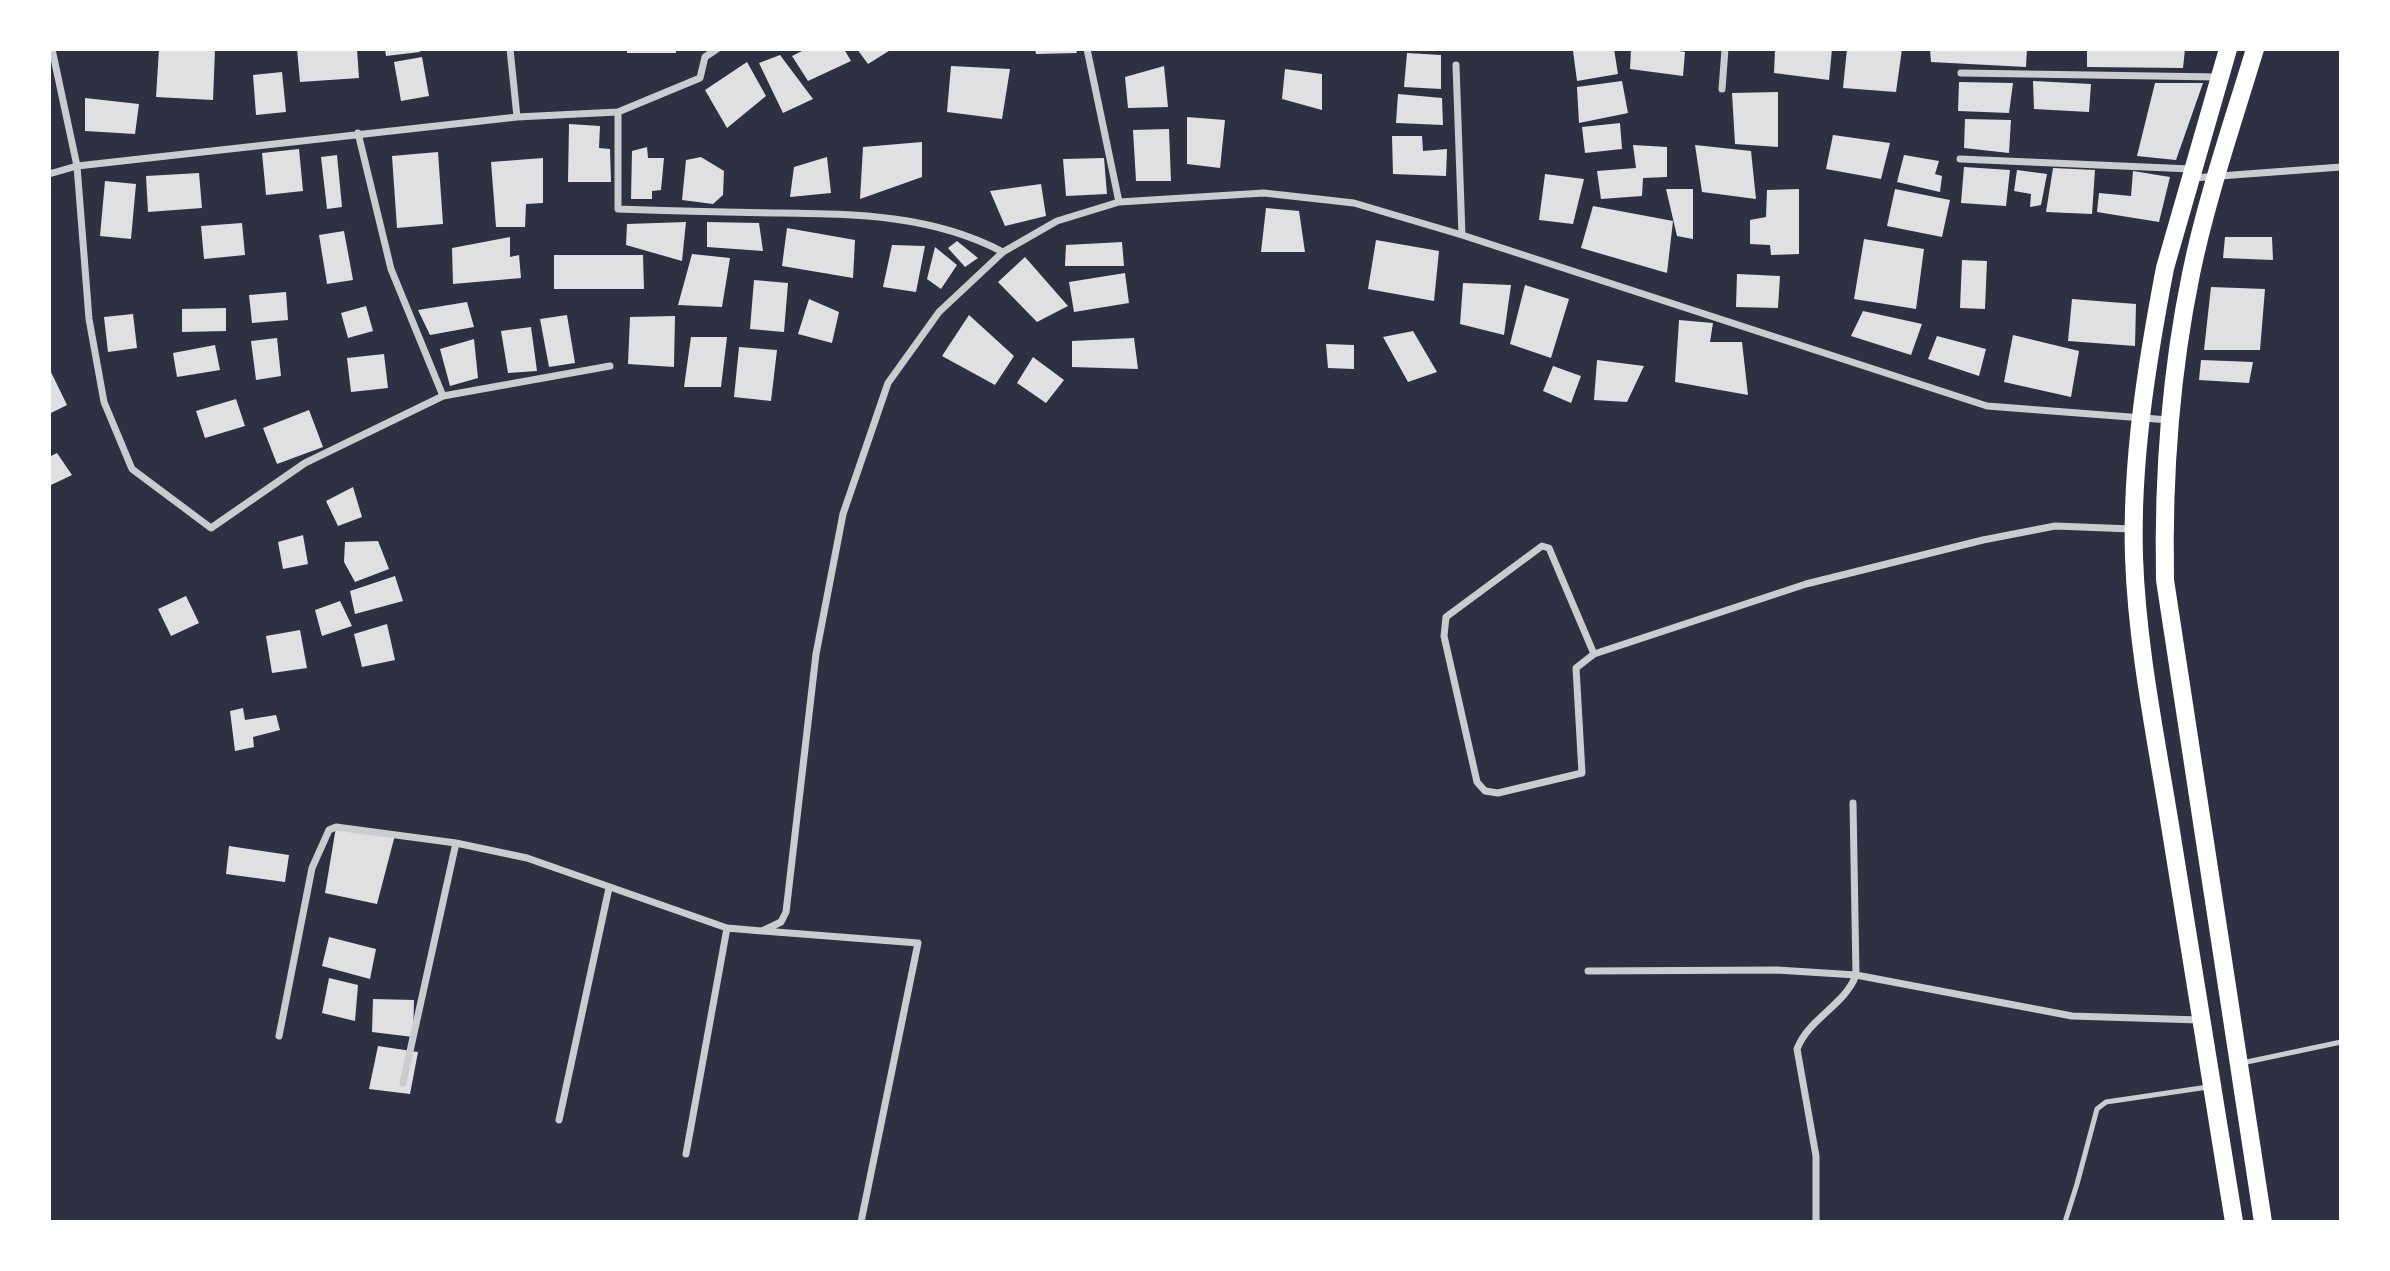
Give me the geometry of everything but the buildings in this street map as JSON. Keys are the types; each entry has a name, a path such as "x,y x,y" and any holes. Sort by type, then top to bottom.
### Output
{"highway":[{"path":"2228,49 2165,268 2142,417 2134,494 2134,529 2137,590 2148,687 2234,1222"},
{"path":"2255,49 2191,271 2178,342 2169,419 2164,506 2165,580 2263,1222"}],"street":[{"path":"52,49 76,166 89,319 104,402 132,469 211,528 305,463 443,396 610,366"},
{"path":"510,49 517,117"},
{"path":"49,174 76,166 358,133 517,117 618,112 700,78 705,57 717,49"},
{"path":"1087,49 1119,202"},
{"path":"1722,89 1725,49"},
{"path":"1456,65 1462,234"},
{"path":"1961,73 2219,77"},
{"path":"618,112 618,209 843,214 911,220 976,238 1003,253"},
{"path":"358,133 391,269 443,396"},
{"path":"1960,159 2217,177 2341,167"},
{"path":"762,931 781,922 786,912 816,654 843,514 888,383 939,312 1003,253 1057,221 1119,202 1264,193 1354,203 1462,234 1987,406 2169,419"},
{"path":"1594,654 1549,548 1542,546 1446,617 1444,636 1477,782 1485,791 1498,793 1582,773 1576,668 1594,654 1806,584 1983,540 2055,526 2134,529"},
{"path":"1816,1222 1816,1156 1797,1049 1803,1034 1852,987 1856,975 1853,803"},
{"path":"279,1036 312,868 328,830 336,827 456,843 527,858 727,928 918,943 861,1222"},
{"path":"403,1083 456,843"},
{"path":"559,1120 609,888"},
{"path":"686,1154 727,928"},
{"path":"1588,971 1777,970 1856,975 2072,1016 2201,1020"}],"lane":[{"path":"2239,1063 2341,1042"},
{"path":"2065,1222 2097,1109 2106,1102 2211,1086"}]}
